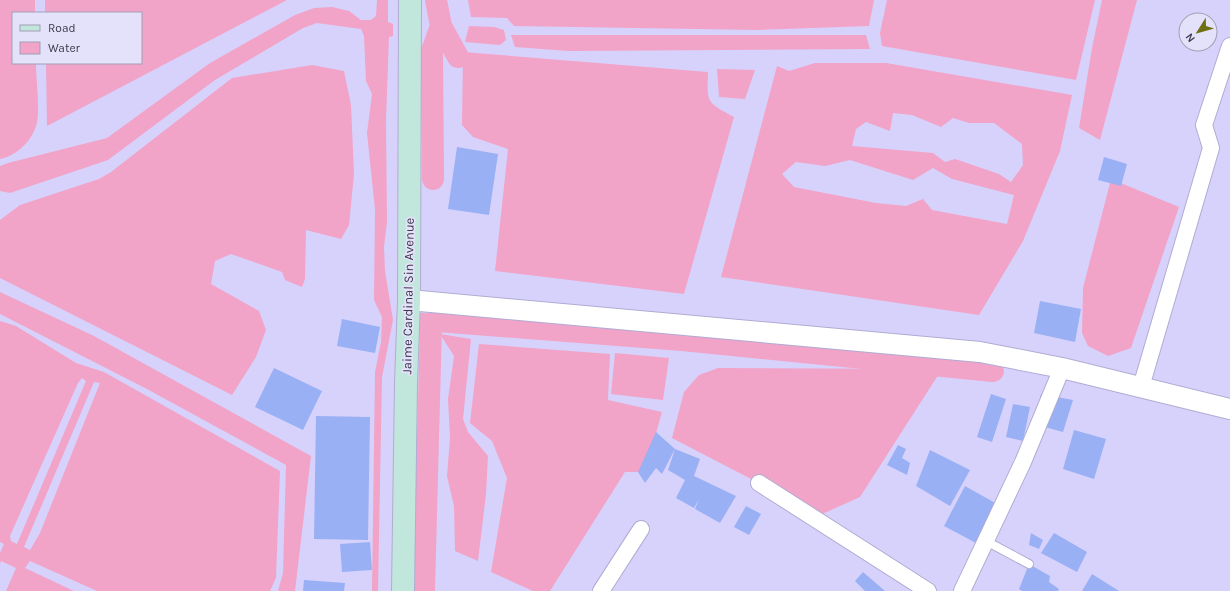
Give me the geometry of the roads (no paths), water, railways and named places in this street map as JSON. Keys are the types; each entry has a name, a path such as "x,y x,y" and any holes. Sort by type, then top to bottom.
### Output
{"main road":[{"name":"Jaime Cardinal Sin Avenue","path":"403,591 406,383 410,300 410,0"}],"street":[{"path":"1141,387 1211,148 1204,125 1230,46"},
{"path":"410,300 980,352 1062,368 1230,409"},
{"path":"962,591 1023,462 1062,368"},
{"path":"759,483 928,591"},
{"path":"601,591 640,529"}],"lane":[{"path":"986,541 1030,564"}],"water":[{"path":"0,0 35,0 35,12 12,12 12,64 36,64 38,109 37,122 32,135 24,146 13,154 0,159"},
{"path":"45,0 287,0 47,126 46,64 142,64 142,12 45,12"},
{"path":"377,0 388,0 388,22 393,24 393,36 389,37 386,120 387,222 384,247 385,271 393,320 382,377 378,591 372,591 375,372 381,342 382,317 374,300 375,210 367,133 372,94 366,81 364,36 361,29 317,23 303,28 215,80 108,160 10,193 0,191 0,166 107,138 210,63 295,15 314,8 332,7 349,11 361,20 371,20 376,16"},
{"path":"430,0 444,0 448,19 431,20 433,13"},
{"path":"468,0 874,0 869,26 757,30 514,26 507,18 471,17"},
{"path":"887,0 1095,0 1076,80 882,46 880,33"},
{"path":"1102,0 1137,0 1100,140 1079,128 1092,48"},
{"path":"469,26 494,27 504,30 506,40 500,45 465,42"},
{"path":"511,35 866,35 870,49 569,51 515,47"},
{"path":"463,52 708,72 708,96 710,100 718,108 734,117 684,294 495,271 508,149 473,137 462,125"},
{"path":"815,63 886,63 1072,95 1060,151 1023,241 979,315 721,277 777,66 789,71","holes":["893,113 912,115 941,127 953,118 969,123 994,123 1022,144 1023,165 1011,182 999,174 955,159 945,162 933,153 852,146 856,129 866,122 890,131","850,160 913,180 933,168 952,179 1014,195 1007,224 932,210 923,199 906,206 876,203 794,187 782,174 796,162 825,166"]},
{"path":"312,65 344,71 351,105 354,174 349,225 341,239 306,230 305,279 302,287 285,280 282,272 231,254 215,261 211,284 259,311 266,330 256,357 232,395 0,278 0,220 20,205 99,179 111,172 232,78"},
{"path":"717,69 755,70 745,99 719,97"},
{"path":"1111,179 1179,207 1131,348 1108,356 1088,346 1082,333 1083,288"},
{"path":"0,292 94,336 311,456 295,591 278,591 283,573 286,465 145,388 0,314"},
{"path":"0,321 16,326 76,363 104,372 280,471 276,578 270,591 97,591 30,561 25,568 74,591 6,591 16,568 1,561 0,564 0,553 4,544 0,542","holes":["82,378 86,381 17,544 11,541 10,536 78,383","94,382 100,383 40,533 30,550 24,547"]},
{"path":"440,334 471,339 463,419 468,432 488,456 486,494 478,561 455,551 454,506 447,476 450,438 448,399 454,356"},
{"path":"479,344 610,354 608,400 662,412 645,472 625,472 550,591 533,591 491,572 507,478 492,441 470,423"},
{"path":"615,353 669,358 663,400 611,394"},
{"path":"718,368 942,369 860,497 820,515 672,438 684,392 699,375"}],"waterway":[{"path":"436,0 441,26 458,57"},
{"path":"433,179 432,51 441,26"},
{"path":"423,324 431,325 437,321 682,340 993,371"},
{"path":"424,591 431,325"}]}
